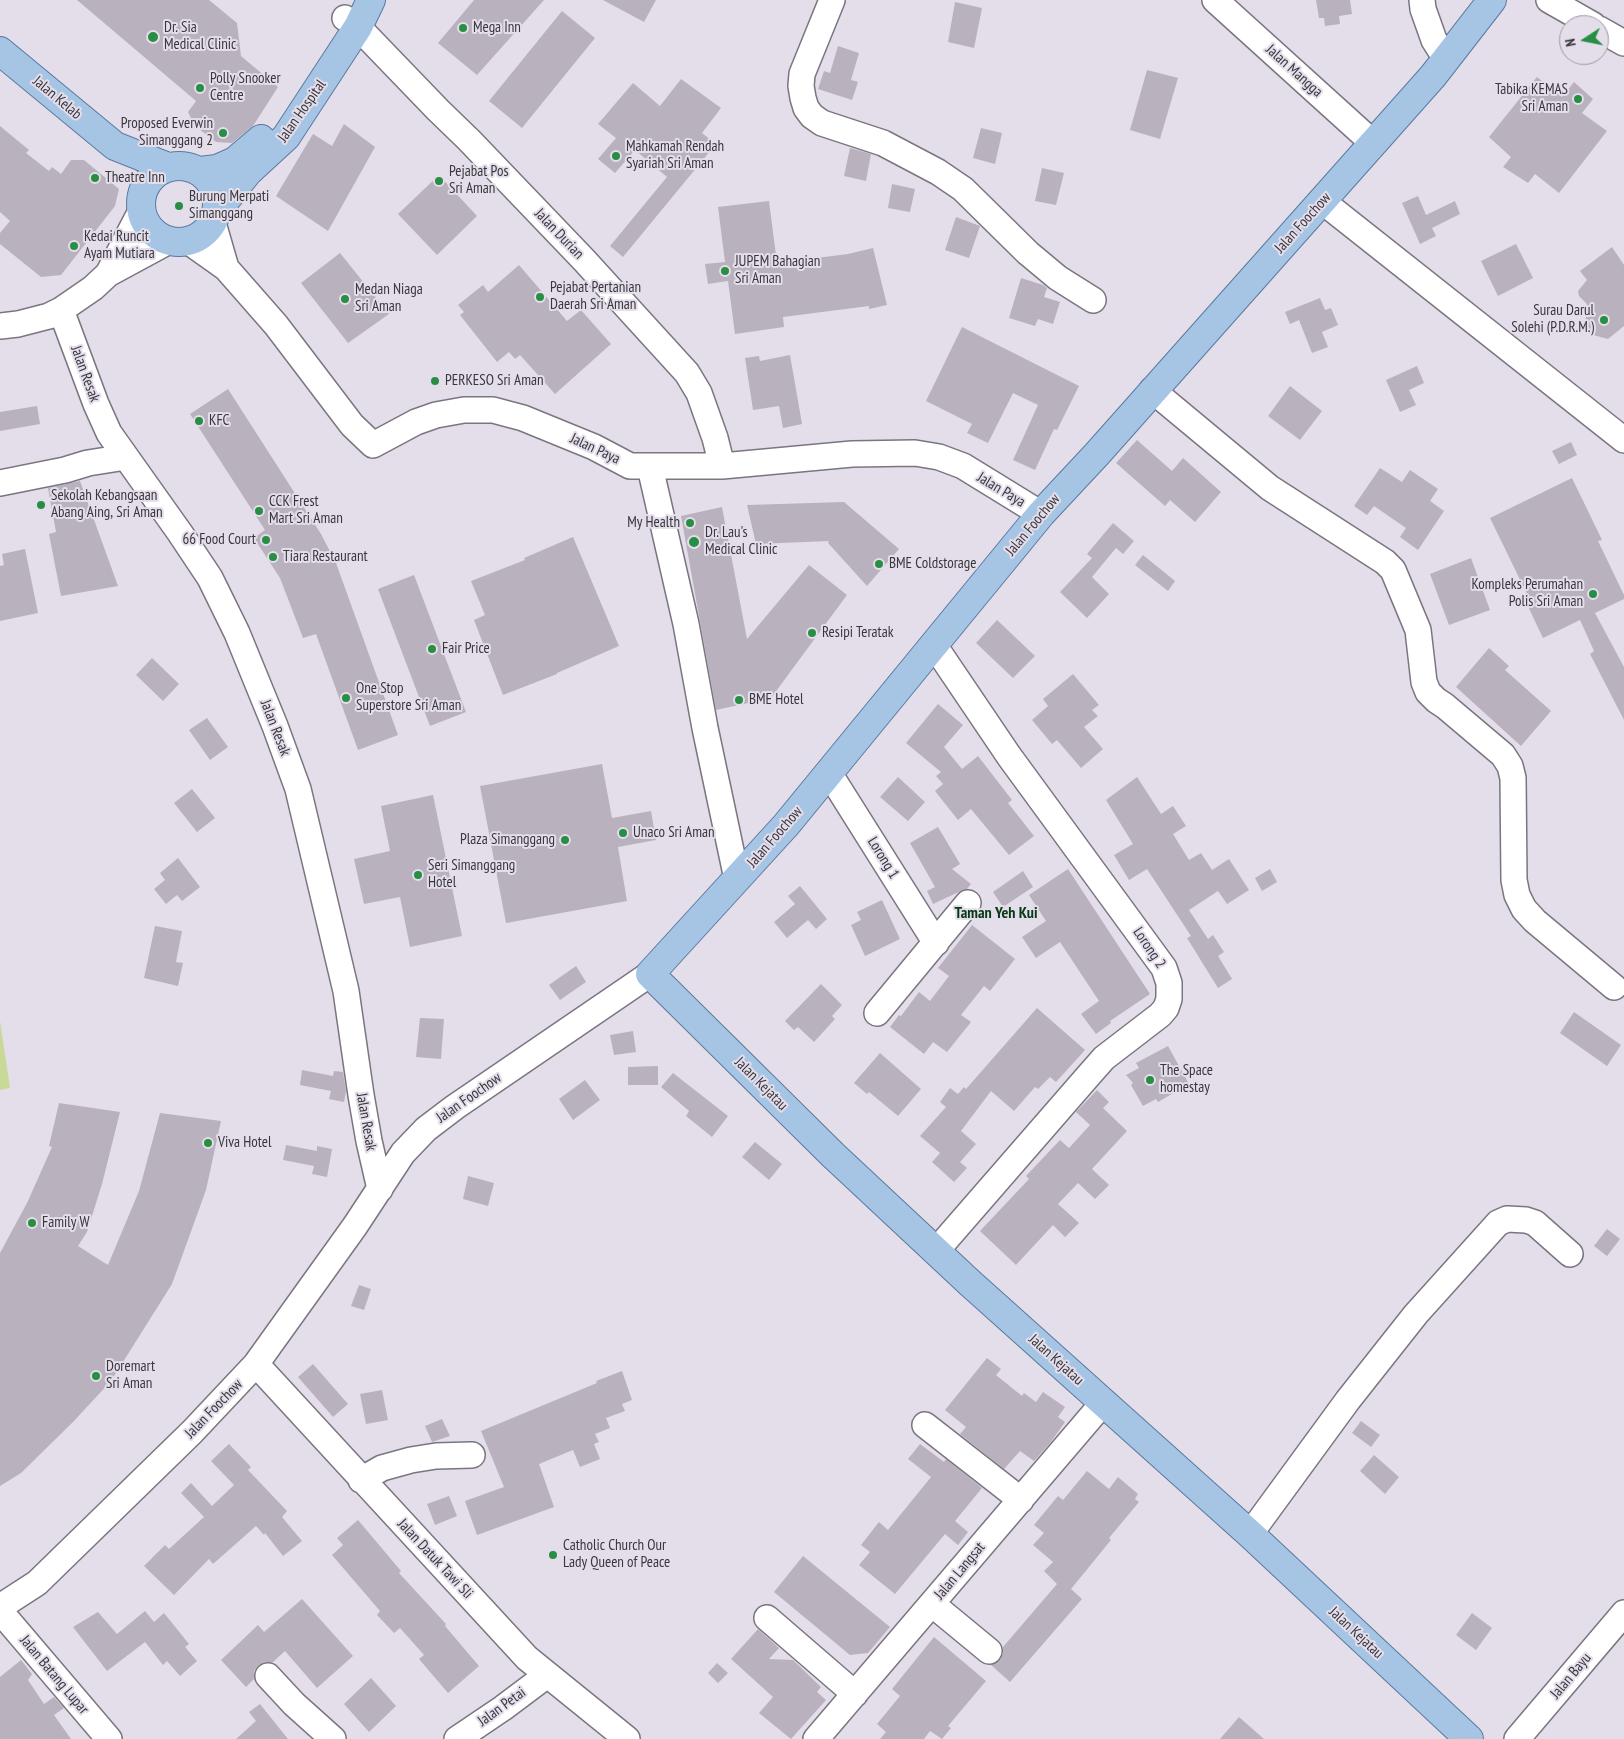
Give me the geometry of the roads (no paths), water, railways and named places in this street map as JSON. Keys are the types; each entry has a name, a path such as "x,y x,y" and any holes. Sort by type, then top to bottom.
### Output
{"main road":[{"name":"Jalan Hospital","path":"200,171 217,169 235,161 259,141 355,15 371,0"},
{"name":"Jalan Foochow","path":"650,974 737,879 829,773 1041,514 1097,454 1373,143 1436,41 1492,0"},
{"name":"Jalan Hospital","path":"215,217 248,172 286,137 355,15"},
{"name":"Jalan Kelab","path":"0,51 115,146 168,167"},
{"name":"Jalan Kelab","path":"115,146 141,206"},
{"path":"190,166 200,171 209,179 215,189 218,200 215,217 206,231 198,238 179,241 151,230 141,206 143,189 149,179 157,172 168,167 190,166"},
{"name":"Jalan Kejatau","path":"650,974 833,1155 1103,1403 1250,1534 1469,1739"}],"street":[{"path":"832,0 802,74 803,98 806,108 812,116 822,124 883,143 938,172 963,189 1028,253 1058,278 1093,300"},
{"name":"Jalan Mangga","path":"1215,0 1373,143"},
{"path":"1422,0 1436,41"},
{"path":"1549,0 1575,15"},
{"name":"Jalan Durian","path":"355,15 577,252 687,373 699,393 715,438 722,466"},
{"path":"1609,35 1624,43"},
{"path":"1322,201 1624,440"},
{"path":"108,274 141,206"},
{"path":"215,217 226,268"},
{"path":"0,326 18,324 49,316 62,310 93,288 108,274 179,241 226,268"},
{"name":"Jalan Paya","path":"226,268 276,325 352,425 373,445 416,422 436,415 464,410 493,410 522,418 594,447 630,466 722,466 832,455 915,453 939,457 963,466 1041,514"},
{"name":"Jalan Resak","path":"62,310 96,404 109,433 180,532 210,578 237,634 275,726 298,789 346,991 361,1095 380,1189"},
{"path":"1152,390 1270,488 1385,562 1393,570 1418,630 1424,682 1428,692 1503,755 1510,766 1513,778 1514,880 1517,895 1524,909 1535,921 1614,988"},
{"path":"0,483 65,470 88,463 126,457"},
{"path":"650,466 686,624 737,879"},
{"name":"Lorong 2","path":"934,645 1009,756 1164,968 1170,982 1169,999 1160,1015 1104,1058 936,1250"},
{"name":"Lorong 1","path":"829,773 936,943"},
{"path":"877,1013 968,903"},
{"name":"Jalan Foochow","path":"0,1609 37,1584 192,1432 256,1364 355,1226 403,1153 426,1129 462,1102 650,974"},
{"path":"1250,1534 1348,1400 1416,1314 1498,1223 1507,1219 1526,1220 1535,1223 1570,1254"},
{"name":"Jalan Datuk Tawi Sli","path":"256,1364 527,1658 627,1739"},
{"name":"Jalan Langsat","path":"816,1739 1103,1403"},
{"path":"926,1425 1020,1500"},
{"path":"361,1480 382,1468 411,1460 436,1456 472,1455"},
{"path":"932,1604 989,1651"},
{"name":"Jalan Batang Lupar","path":"0,1609 109,1739"},
{"name":"Jalan Bayu","path":"1517,1739 1624,1613"},
{"path":"767,1618 855,1694"},
{"name":"Jalan Petai","path":"457,1739 547,1675"},
{"path":"268,1676 294,1704 334,1739"}],"place":[{"name":"Mega Inn","path":"463,28"},
{"name":"Dr. Sia Medical Clinic","path":"153,37"},
{"name":"Polly Snooker Centre","path":"200,88"},
{"name":"Tabika KEMAS Sri Aman","path":"1578,99"},
{"name":"Proposed Everwin Simanggang 2","path":"223,133"},
{"name":"Mahkamah Rendah Syariah Sri Aman","path":"616,156"},
{"name":"Theatre Inn","path":"95,178"},
{"name":"Pejabat Pos Sri Aman","path":"439,181"},
{"name":"Burung Merpati Simanggang","path":"179,206"},
{"name":"Kedai Runcit Ayam Mutiara","path":"74,246"},
{"name":"JUPEM Bahagian Sri Aman","path":"725,271"},
{"name":"Pejabat Pertanian Daerah Sri Aman","path":"540,297"},
{"name":"Medan Niaga Sri Aman","path":"345,299"},
{"name":"Surau Darul Solehi (P.D.R.M.)","path":"1604,320"},
{"name":"PERKESO Sri Aman","path":"435,381"},
{"name":"KFC","path":"199,421"},
{"name":"Sekolah Kebangsaan Abang Aing, Sri Aman","path":"41,505"},
{"name":"CCK Frest Mart Sri Aman","path":"259,511"},
{"name":"My Health","path":"690,523"},
{"name":"66 Food Court","path":"266,540"},
{"name":"Dr. Lau's Medical Clinic","path":"694,542"},
{"name":"Tiara Restaurant","path":"273,557"},
{"name":"BME Coldstorage","path":"879,564"},
{"name":"Kompleks Perumahan Polis Sri Aman","path":"1593,594"},
{"name":"Resipi Teratak","path":"812,633"},
{"name":"Fair Price","path":"432,649"},
{"name":"One Stop Superstore Sri Aman","path":"346,698"},
{"name":"BME Hotel","path":"739,700"},
{"name":"Unaco Sri Aman","path":"623,833"},
{"name":"Plaza Simanggang","path":"565,840"},
{"name":"Seri Simanggang Hotel","path":"418,875"},
{"name":"The Space homestay","path":"1150,1080"},
{"name":"Viva Hotel","path":"208,1143"},
{"name":"Family W","path":"32,1223"},
{"name":"Doremart Sri Aman","path":"96,1376"},
{"name":"Catholic Church Our Lady Queen of Peace","path":"553,1555"}],"district":[{"name":"Taman Yeh Kui","path":"996,913"}]}
